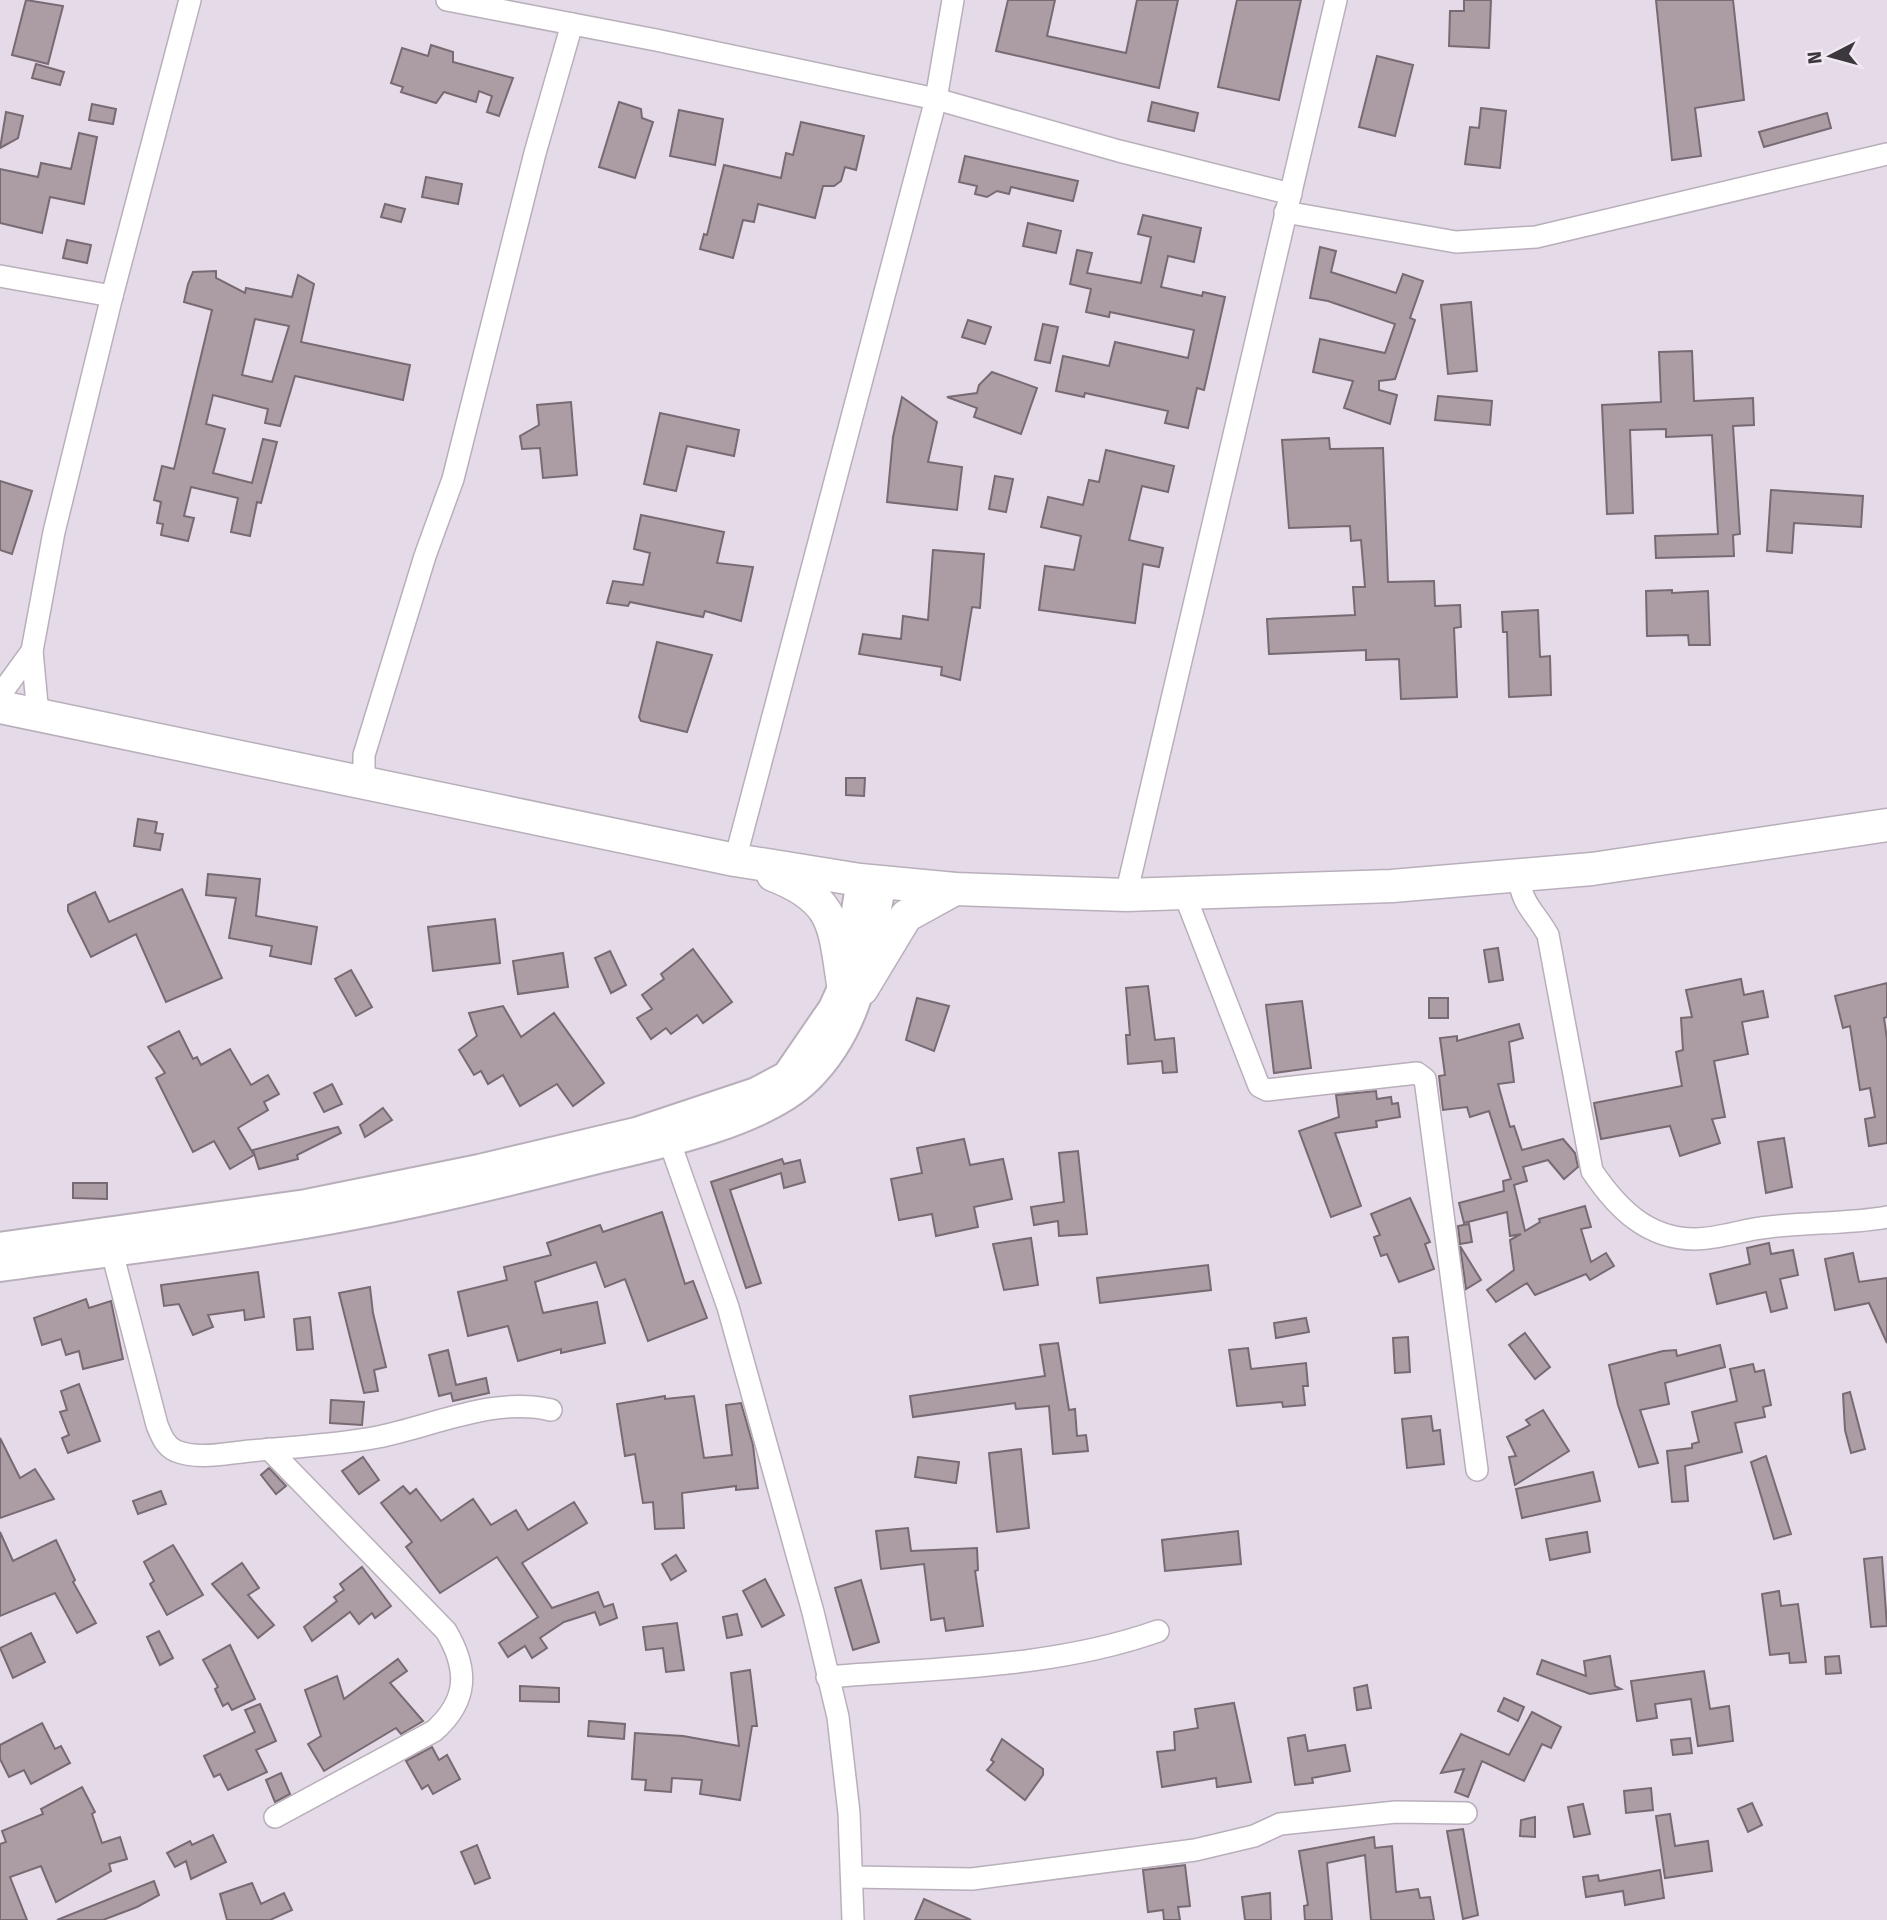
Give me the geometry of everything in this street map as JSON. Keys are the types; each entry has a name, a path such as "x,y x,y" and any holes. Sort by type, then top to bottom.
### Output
{"highway":[{"path":"0,707 736,860 871,881 955,889 1126,895 1392,886 1592,869 1887,825"},
{"path":"736,860 790,881 821,903 835,931 852,986"},
{"path":"852,986 906,916 955,889"}],"main road":[{"path":"1,1249 113,1252 293,1227 492,1187 670,1143 741,1119 780,1100 805,1083 831,1055 849,1027 852,986 871,881"},
{"path":"1,1249 306,1203 480,1168 636,1131 756,1091 786,1075 832,1008 852,986"}],"street":[{"path":"38,715 32,651 54,532 112,296 190,0"},
{"path":"447,0 936,99 1288,203 1456,242 1536,237 1887,154"},
{"path":"736,860 936,99 953,0"},
{"path":"1126,895 1336,0"},
{"path":"364,783 364,755 425,556 453,479 535,153 572,24"},
{"path":"0,275 112,296"},
{"path":"0,695 32,651"},
{"path":"1517,875 1521,895 1529,912 1548,935 1592,1171 1611,1200 1640,1224 1668,1236 1695,1239 1766,1227 1887,1217"},
{"path":"1184,893 1259,1086 1267,1090 1417,1073 1425,1079 1477,1469"},
{"path":"670,1143 728,1307 813,1612 838,1717 845,1771 853,1920"},
{"path":"113,1252 157,1425 169,1447 181,1452 203,1455 377,1437 529,1404 551,1410"},
{"path":"269,1449 446,1631 456,1647 462,1681 458,1701 450,1717 434,1731 275,1817"},
{"path":"827,1677 1024,1660 1118,1645 1158,1631"},
{"path":"852,1877 972,1879 1195,1850 1254,1836 1280,1824 1396,1812 1466,1814"}],"building":[{"path":"26,0 63,6 48,64 12,55"},
{"path":"1008,0 1055,0 1047,36 1126,53 1137,0 1178,0 1159,88 996,51"},
{"path":"1237,0 1301,0 1279,100 1218,87"},
{"path":"1464,0 1491,0 1489,48 1449,46 1450,11 1464,11"},
{"path":"1656,0 1733,0 1744,100 1695,108 1701,156 1672,160"},
{"path":"431,45 453,52 453,62 513,78 499,116 487,112 492,96 479,91 476,102 444,92 436,103 401,92 403,87 391,83 402,48 428,56"},
{"path":"1377,56 1413,65 1395,136 1359,127"},
{"path":"36,64 64,72 60,85 32,78"},
{"path":"619,102 641,109 642,118 653,122 635,178 599,167"},
{"path":"1152,102 1198,113 1194,131 1148,121"},
{"path":"92,104 116,109 113,124 89,120"},
{"path":"1481,108 1506,111 1500,168 1465,164 1470,127 1479,128"},
{"path":"679,110 723,119 715,165 670,156"},
{"path":"6,112 23,116 18,138 0,148"},
{"path":"1827,113 1831,128 1764,147 1759,132"},
{"path":"801,122 864,136 856,170 845,167 841,181 834,186 823,186 815,218 758,204 754,222 743,220 733,258 700,249 704,234 707,235 724,165 781,178 786,153 793,155"},
{"path":"79,133 97,137 84,204 50,197 42,233 0,223 0,169 38,177 41,163 71,169"},
{"path":"965,156 1078,181 1073,201 1011,187 1009,194 997,191 987,197 975,194 977,186 959,182"},
{"path":"426,177 462,184 458,204 422,197"},
{"path":"385,204 405,209 401,222 381,217"},
{"path":"1143,215 1201,228 1194,262 1168,256 1161,287 1202,296 1203,292 1225,297 1204,390 1197,388 1188,428 1165,423 1168,411 1085,393 1084,397 1056,391 1063,356 1109,366 1115,342 1188,358 1194,330 1110,312 1109,317 1086,312 1091,289 1070,284 1077,250 1092,253 1087,273 1141,283 1151,237 1138,234"},
{"path":"1028,223 1061,231 1056,253 1023,246"},
{"path":"67,240 91,245 87,263 63,258"},
{"path":"1320,247 1336,251 1331,272 1396,293 1403,274 1423,281 1410,318 1415,320 1395,379 1379,381 1379,390 1397,395 1390,424 1344,408 1353,381 1313,372 1320,339 1385,353 1395,324 1328,301 1310,298"},
{"path":"216,271 216,278 245,293 246,288 292,297 298,275 314,284 301,342 410,365 403,400 295,376 280,426 265,423 268,409 213,395 206,424 225,429 213,473 252,483 263,439 277,442 261,503 257,502 250,536 231,532 238,498 191,487 184,516 194,518 188,541 161,535 163,524 157,523 161,502 154,500 162,466 174,469 212,310 184,302 193,272","holes":["255,319 289,326 272,382 242,375"]},
{"path":"1471,302 1477,371 1448,374 1441,305"},
{"path":"968,320 991,327 985,344 962,337"},
{"path":"1043,324 1058,327 1050,363 1035,360"},
{"path":"1692,351 1694,401 1753,398 1754,425 1733,426 1740,534 1733,535 1734,556 1656,558 1655,536 1718,534 1712,435 1666,437 1666,429 1630,430 1633,513 1607,514 1602,405 1661,402 1659,352"},
{"path":"992,372 1037,388 1021,434 974,417 977,408 947,397 977,393 979,385"},
{"path":"1438,396 1492,401 1490,425 1435,420"},
{"path":"902,397 937,422 928,462 962,467 957,510 887,502 893,437"},
{"path":"571,402 577,475 543,478 540,448 522,449 520,436 539,425 537,405"},
{"path":"660,413 739,430 734,456 687,446 676,491 644,484"},
{"path":"1329,438 1330,449 1383,448 1388,582 1434,581 1435,606 1460,605 1461,627 1454,628 1457,697 1401,699 1399,659 1366,660 1366,650 1269,654 1267,619 1355,615 1353,587 1365,587 1361,540 1351,541 1350,526 1289,528 1282,440"},
{"path":"1106,450 1174,466 1168,492 1142,486 1129,540 1163,548 1159,567 1143,564 1135,623 1039,610 1045,566 1074,570 1081,536 1041,527 1048,497 1083,505 1089,480 1099,482"},
{"path":"995,476 1013,479 1006,512 989,509"},
{"path":"0,481 32,491 12,554 0,550"},
{"path":"1771,490 1863,496 1861,527 1794,523 1792,553 1767,551"},
{"path":"641,515 724,532 717,563 753,567 741,621 705,611 703,617 630,602 628,606 607,603 613,581 643,585 650,553 634,549"},
{"path":"933,550 984,554 980,608 972,607 960,680 941,675 942,667 859,654 863,634 901,639 903,616 928,620"},
{"path":"1672,590 1672,593 1708,591 1710,645 1689,645 1688,635 1647,636 1646,591"},
{"path":"1538,610 1540,657 1550,656 1551,695 1509,697 1507,632 1503,632 1502,612"},
{"path":"657,642 712,655 687,732 641,721 639,717"},
{"path":"846,778 865,778 864,796 846,795"},
{"path":"138,819 157,822 155,833 163,834 160,850 134,846"},
{"path":"208,874 260,879 256,916 317,927 311,964 270,956 272,946 229,938 236,898 206,895"},
{"path":"182,889 222,978 166,1002 136,934 91,957 68,911 68,905 95,892 109,922"},
{"path":"495,919 500,963 433,971 428,927"},
{"path":"1498,948 1503,980 1489,982 1484,950"},
{"path":"693,949 732,1002 703,1023 697,1015 671,1034 666,1028 651,1039 637,1018 652,1009 642,995 664,979 661,974"},
{"path":"610,951 626,985 611,993 595,958"},
{"path":"563,953 568,987 518,994 513,961"},
{"path":"351,970 372,1007 356,1016 335,979"},
{"path":"1741,979 1744,995 1763,991 1768,1017 1742,1022 1748,1054 1714,1061 1725,1117 1712,1119 1720,1143 1680,1156 1670,1126 1601,1139 1594,1103 1682,1086 1676,1052 1683,1050 1681,1018 1692,1017 1686,990"},
{"path":"1887,983 1887,1017 1884,1018 1887,1039 1887,1143 1869,1146 1865,1119 1875,1117 1870,1088 1860,1090 1850,1026 1843,1028 1835,996"},
{"path":"1148,986 1155,1040 1174,1038 1177,1072 1163,1073 1162,1061 1128,1064 1126,1035 1130,1035 1126,988"},
{"path":"917,998 949,1006 934,1051 906,1040"},
{"path":"1429,998 1448,998 1448,1018 1429,1018"},
{"path":"1302,1001 1311,1068 1274,1073 1266,1005"},
{"path":"503,1006 521,1037 554,1013 604,1083 573,1106 557,1084 520,1106 503,1075 488,1084 481,1071 474,1075 459,1050 477,1036 469,1013"},
{"path":"1519,1024 1523,1038 1509,1042 1514,1082 1498,1084 1510,1127 1514,1126 1522,1150 1563,1139 1575,1153 1578,1167 1564,1179 1548,1160 1523,1167 1527,1181 1514,1185 1525,1231 1540,1222 1539,1219 1585,1206 1591,1227 1581,1229 1591,1262 1606,1253 1614,1266 1590,1280 1586,1274 1535,1295 1527,1283 1496,1302 1487,1290 1514,1270 1510,1240 1521,1234 1510,1236 1507,1212 1464,1223 1459,1203 1504,1191 1503,1181 1511,1179 1489,1111 1470,1117 1467,1107 1443,1110 1439,1076 1445,1075 1440,1038 1457,1036 1457,1041"},
{"path":"179,1031 193,1059 197,1057 201,1065 230,1049 251,1085 268,1075 279,1094 264,1102 268,1110 238,1128 254,1155 230,1169 214,1141 193,1152 156,1078 165,1073 148,1047"},
{"path":"332,1084 342,1104 324,1112 314,1093"},
{"path":"1376,1091 1377,1099 1391,1097 1392,1104 1398,1103 1400,1117 1376,1121 1377,1127 1335,1133 1361,1206 1331,1217 1299,1131 1339,1117 1336,1095"},
{"path":"383,1108 392,1120 365,1137 360,1125"},
{"path":"338,1127 341,1133 297,1155 298,1159 259,1169 253,1150"},
{"path":"1784,1138 1792,1187 1766,1193 1758,1142"},
{"path":"964,1139 970,1165 1003,1159 1012,1199 974,1207 978,1227 936,1236 932,1214 899,1220 891,1179 922,1173 917,1148"},
{"path":"1078,1151 1087,1234 1059,1236 1058,1221 1034,1225 1031,1207 1064,1202 1059,1153"},
{"path":"782,1159 784,1164 800,1160 805,1182 784,1188 781,1173 730,1190 761,1283 746,1288 711,1182"},
{"path":"73,1183 107,1183 107,1199 73,1198"},
{"path":"1410,1198 1430,1242 1425,1244 1434,1269 1399,1282 1387,1254 1381,1256 1374,1237 1380,1235 1371,1214"},
{"path":"662,1212 685,1284 693,1281 707,1318 648,1341 625,1279 605,1287 596,1262 535,1282 543,1313 597,1302 605,1343 561,1353 561,1349 518,1361 508,1326 468,1336 458,1292 507,1280 504,1267 551,1255 547,1243 600,1225 603,1232"},
{"path":"1469,1224 1472,1242 1460,1244 1458,1226"},
{"path":"1031,1238 1038,1285 1004,1290 993,1244"},
{"path":"1769,1243 1771,1254 1793,1250 1798,1275 1780,1279 1787,1308 1771,1312 1766,1292 1717,1304 1710,1274 1750,1264 1747,1248"},
{"path":"1460,1246 1481,1280 1466,1289"},
{"path":"1853,1253 1859,1282 1887,1278 1887,1343 1869,1303 1835,1310 1825,1259"},
{"path":"1208,1265 1211,1290 1100,1303 1097,1278"},
{"path":"258,1272 264,1317 245,1320 244,1310 208,1315 213,1327 193,1335 179,1304 164,1306 161,1285"},
{"path":"370,1287 373,1313 386,1367 374,1370 378,1391 364,1393 339,1293"},
{"path":"86,1299 89,1308 111,1301 123,1359 83,1369 79,1351 66,1355 61,1339 42,1345 34,1318"},
{"path":"310,1317 313,1349 297,1350 294,1319"},
{"path":"1306,1318 1309,1332 1276,1338 1274,1323"},
{"path":"1525,1333 1550,1367 1535,1379 1509,1345"},
{"path":"1408,1337 1410,1372 1395,1373 1393,1338"},
{"path":"1058,1343 1069,1410 1075,1409 1077,1436 1086,1435 1088,1451 1053,1454 1049,1406 1016,1409 1015,1403 913,1417 910,1396 1045,1376 1040,1345"},
{"path":"1720,1345 1725,1367 1665,1383 1669,1404 1640,1410 1658,1463 1639,1467 1618,1405 1609,1365 1663,1351 1676,1350 1677,1356"},
{"path":"1248,1348 1251,1369 1306,1363 1308,1386 1303,1386 1305,1405 1283,1407 1282,1402 1237,1406 1229,1350"},
{"path":"448,1350 456,1385 486,1378 489,1393 453,1401 451,1393 439,1396 429,1355"},
{"path":"1753,1364 1755,1372 1764,1370 1771,1405 1763,1407 1765,1417 1735,1423 1742,1452 1685,1466 1688,1501 1672,1502 1667,1451 1692,1448 1692,1444 1699,1442 1692,1412 1737,1401 1730,1369"},
{"path":"79,1384 100,1441 68,1453 62,1438 69,1435 60,1412 67,1410 61,1391"},
{"path":"1850,1392 1865,1449 1851,1453 1845,1430 1843,1394"},
{"path":"665,1396 665,1399 694,1396 704,1458 732,1455 726,1405 741,1403 753,1445 758,1488 736,1490 736,1486 682,1493 684,1528 655,1529 653,1502 643,1503 635,1454 625,1456 617,1404"},
{"path":"331,1400 364,1402 362,1425 330,1423"},
{"path":"1543,1410 1569,1451 1515,1485 1509,1457 1516,1456 1507,1437 1530,1425 1526,1420"},
{"path":"1431,1416 1433,1431 1440,1430 1444,1464 1407,1468 1402,1419"},
{"path":"0,1438 20,1478 35,1469 54,1499 0,1518"},
{"path":"1021,1449 1029,1528 997,1532 989,1453"},
{"path":"1766,1456 1791,1534 1774,1539 1751,1462"},
{"path":"363,1457 379,1480 359,1494 342,1471"},
{"path":"918,1457 959,1462 956,1483 915,1477"},
{"path":"269,1468 286,1486 276,1494 261,1475"},
{"path":"1593,1472 1600,1501 1522,1518 1516,1489"},
{"path":"403,1486 410,1494 416,1489 441,1521 473,1499 491,1525 516,1510 528,1530 574,1502 587,1523 522,1563 552,1608 598,1592 604,1607 613,1604 617,1618 600,1625 595,1612 564,1622 540,1638 547,1648 532,1658 525,1646 508,1657 499,1643 538,1617 497,1557 440,1593 406,1547 412,1542 381,1503"},
{"path":"161,1491 166,1504 138,1514 133,1501"},
{"path":"908,1528 911,1551 977,1548 978,1570 975,1571 983,1626 946,1631 944,1618 931,1620 924,1564 881,1569 876,1531"},
{"path":"1238,1531 1241,1564 1165,1571 1162,1540"},
{"path":"0,1532 13,1561 56,1540 75,1580 73,1582 96,1623 77,1633 55,1593 0,1616"},
{"path":"1587,1532 1590,1552 1550,1560 1546,1539"},
{"path":"173,1545 203,1595 167,1615 150,1584 154,1581 144,1562"},
{"path":"676,1555 686,1571 671,1580 662,1564"},
{"path":"1882,1557 1887,1626 1871,1627 1864,1559"},
{"path":"242,1563 259,1588 248,1595 274,1625 258,1638 212,1584"},
{"path":"362,1567 391,1606 375,1618 372,1613 359,1624 350,1612 312,1641 304,1627 337,1601 334,1597 344,1590 340,1584"},
{"path":"765,1579 784,1615 762,1627 743,1591"},
{"path":"861,1580 879,1642 853,1650 835,1588"},
{"path":"1779,1591 1781,1606 1798,1604 1806,1662 1790,1663 1789,1653 1770,1655 1762,1594"},
{"path":"737,1614 742,1635 727,1638 723,1617"},
{"path":"677,1623 684,1670 666,1672 663,1648 646,1650 643,1627"},
{"path":"159,1631 173,1658 160,1665 147,1637"},
{"path":"31,1633 45,1662 13,1678 0,1648"},
{"path":"230,1645 255,1699 232,1710 228,1703 223,1706 215,1689 218,1687 203,1660"},
{"path":"1610,1656 1615,1686 1621,1689 1590,1694 1537,1674 1542,1660 1586,1676 1584,1661"},
{"path":"1839,1656 1841,1673 1826,1674 1825,1657"},
{"path":"398,1659 407,1671 390,1683 423,1721 401,1734 396,1728 324,1771 308,1744 321,1736 305,1690 337,1676 344,1699"},
{"path":"750,1670 757,1726 752,1726 740,1800 700,1794 702,1780 672,1778 671,1792 645,1790 646,1780 632,1779 635,1733 683,1736 739,1746 731,1673"},
{"path":"1704,1671 1710,1709 1729,1706 1733,1741 1698,1746 1691,1699 1655,1704 1657,1718 1637,1721 1631,1681"},
{"path":"1367,1685 1371,1708 1357,1710 1354,1688"},
{"path":"520,1686 559,1688 559,1702 520,1701"},
{"path":"1504,1698 1524,1707 1518,1721 1498,1711"},
{"path":"1234,1703 1251,1782 1217,1787 1216,1778 1162,1787 1157,1752 1175,1750 1174,1732 1198,1728 1195,1709"},
{"path":"260,1704 276,1741 256,1750 267,1772 228,1790 220,1774 214,1777 204,1756 255,1732 245,1710"},
{"path":"1532,1712 1561,1727 1551,1748 1542,1744 1524,1781 1482,1761 1468,1797 1455,1792 1464,1769 1441,1773 1461,1734 1509,1755"},
{"path":"589,1721 625,1724 624,1739 588,1736"},
{"path":"42,1723 55,1749 61,1746 70,1763 31,1784 24,1770 9,1777 0,1759 0,1745"},
{"path":"1305,1735 1308,1751 1345,1745 1350,1771 1312,1778 1313,1783 1295,1785 1288,1738"},
{"path":"1690,1738 1692,1753 1673,1755 1671,1740"},
{"path":"1002,1739 1043,1769 1043,1775 1025,1800 987,1770 994,1762 991,1760"},
{"path":"432,1747 439,1760 447,1755 460,1779 433,1794 428,1785 422,1789 406,1761"},
{"path":"281,1773 290,1794 275,1802 266,1780"},
{"path":"82,1787 95,1812 92,1814 102,1843 120,1837 127,1859 109,1864 111,1871 56,1902 41,1866 10,1877 27,1920 0,1920 0,1844 6,1842 2,1831 43,1814 41,1809"},
{"path":"1651,1788 1653,1810 1626,1813 1624,1791"},
{"path":"1752,1803 1762,1825 1748,1832 1738,1809"},
{"path":"1583,1804 1590,1834 1574,1837 1568,1807"},
{"path":"1670,1814 1675,1846 1708,1841 1712,1871 1665,1878 1656,1816"},
{"path":"1535,1817 1535,1837 1520,1836 1521,1820"},
{"path":"1463,1829 1478,1915 1463,1919 1447,1831"},
{"path":"213,1835 226,1862 191,1879 186,1861 175,1867 167,1853 190,1841 192,1845"},
{"path":"1374,1837 1375,1848 1392,1846 1396,1892 1418,1889 1420,1898 1430,1897 1434,1920 1371,1920 1365,1855 1327,1863 1332,1920 1305,1920 1304,1906 1308,1905 1299,1851"},
{"path":"477,1845 490,1878 475,1884 461,1852"},
{"path":"1185,1865 1190,1906 1178,1907 1180,1920 1164,1920 1163,1910 1148,1912 1143,1870"},
{"path":"1660,1870 1664,1898 1625,1905 1623,1891 1586,1897 1583,1877 1598,1875 1599,1881"},
{"path":"154,1881 159,1895 137,1907 103,1920 57,1920"},
{"path":"252,1883 261,1904 284,1893 292,1910 270,1920 227,1920 220,1894"},
{"path":"1270,1893 1271,1920 1245,1920 1242,1897"},
{"path":"924,1899 971,1920 915,1920"}]}
